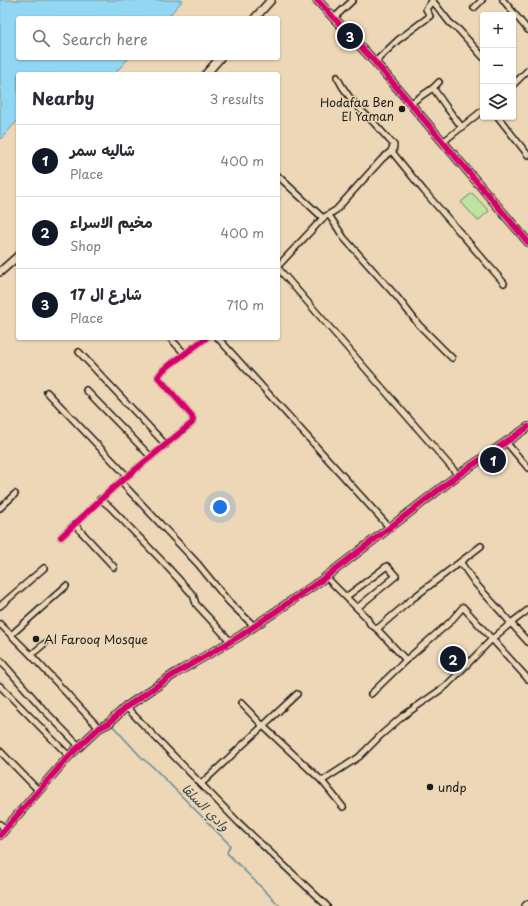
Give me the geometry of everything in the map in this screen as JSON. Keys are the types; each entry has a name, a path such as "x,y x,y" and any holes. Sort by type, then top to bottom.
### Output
{"street":[{"path":"257,16 271,0"},
{"path":"317,0 411,103 528,242"},
{"path":"334,18 353,0"},
{"path":"375,62 398,40 430,16 426,9 433,0 450,23 459,30 480,54"},
{"path":"474,8 482,0"},
{"path":"503,0 528,30"},
{"path":"208,72 218,60"},
{"path":"514,84 528,70"},
{"path":"337,77 342,87 357,108 366,114 394,145 394,153 504,283"},
{"path":"411,103 439,82"},
{"path":"433,88 461,126"},
{"path":"443,142 461,126 475,118 480,113"},
{"path":"500,120 528,154"},
{"path":"280,265 323,218 336,210 381,160 392,151 394,145"},
{"path":"280,178 323,218"},
{"path":"330,215 344,238 397,297 419,325 452,358"},
{"path":"0,272 16,258"},
{"path":"280,269 458,475"},
{"path":"172,340 185,354"},
{"path":"61,537 100,499 192,423 192,416 158,377 163,370 203,340"},
{"path":"220,340 389,527"},
{"path":"79,352 166,445"},
{"path":"86,390 151,457"},
{"path":"47,392 127,476"},
{"path":"2,829 39,791 68,756 99,728 109,723 126,707 176,673 254,626 326,577 458,475 528,427"},
{"path":"506,442 528,468"},
{"path":"121,482 198,564 229,602 254,626"},
{"path":"0,508 15,494"},
{"path":"100,499 110,507 162,561 192,595 196,604 230,641"},
{"path":"75,525 114,567"},
{"path":"377,629 412,599 461,563 481,546"},
{"path":"461,563 475,583 528,642"},
{"path":"346,597 387,566 396,576 357,608"},
{"path":"0,606 44,568"},
{"path":"326,577 406,660"},
{"path":"11,634 66,586"},
{"path":"371,694 463,608 528,679"},
{"path":"322,781 358,757 403,716 446,686 492,639 528,610"},
{"path":"0,624 99,728"},
{"path":"31,655 44,644"},
{"path":"0,660 43,709 79,746"},
{"path":"0,686 68,756"},
{"path":"201,784 297,694"},
{"path":"241,703 263,726 322,781 343,807"},
{"path":"126,707 201,784 327,906"},
{"path":"0,751 39,791"}],"green space":[{"path":"472,193 489,211 478,221 461,202"}],"water":[{"path":"0,0 183,0 169,16 16,16 16,60 127,60 116,72 16,72 16,122 0,140"}],"waterway":[{"name":"وادي السلقا","path":"111,724 143,759 152,766 230,845 227,853 280,906"}],"cycle path":[{"path":"317,0 375,62 528,242"},
{"path":"61,537 113,488 192,423 192,416 158,377 163,370 203,340"},
{"path":"0,835 69,756 99,728 109,723 126,707 176,673 240,636 323,579 458,475 528,427"}],"place":[{"name":"شارع ال 17","path":"350,36"},
{"name":"Hodafaa Ben El Yaman","path":"402,109"},
{"name":"شاليه سمر","path":"493,460"},
{"name":"Al Farooq Mosque","path":"36,639"},
{"name":"مخيم الاسراء","path":"453,659"},
{"name":"undp","path":"430,787"}]}
